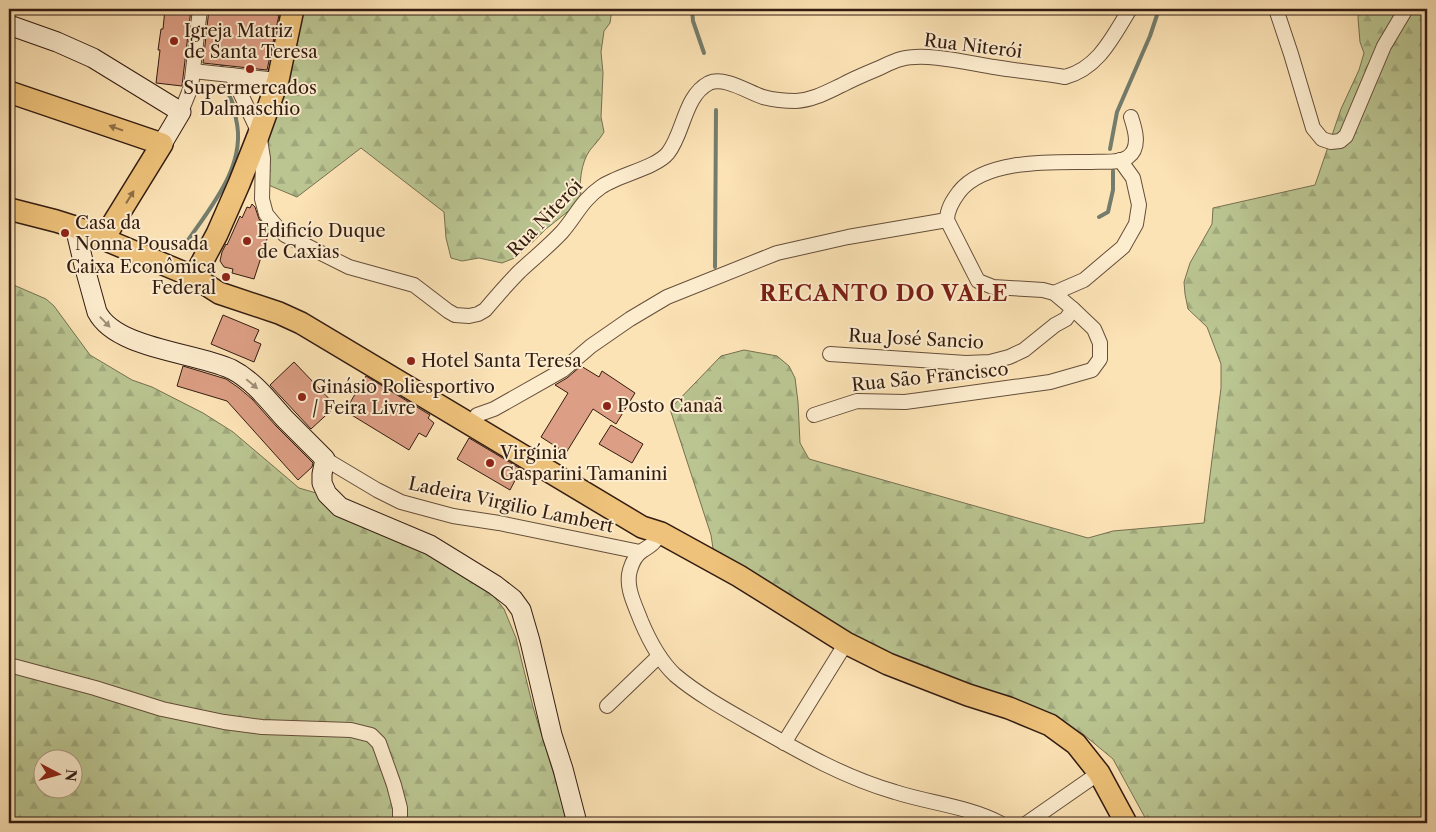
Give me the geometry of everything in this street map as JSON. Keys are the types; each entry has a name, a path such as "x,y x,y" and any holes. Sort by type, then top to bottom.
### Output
{"main road":[{"path":"194,277 217,234 259,133 278,80 293,9"},
{"path":"9,92 162,144 104,238"},
{"path":"9,209 56,220 104,238 194,277 219,293 279,313 302,323 642,527 661,533 739,576 846,643 888,664 1050,725 1076,744 1098,773 1126,823"},
{"path":"194,277 222,282 297,307 647,517 661,533"}],"street":[{"path":"162,144 181,112 191,87 200,9"},
{"name":"Rua Niterói","path":"259,133 263,158 262,198 266,214 285,235 349,268 414,285 455,315 469,316 485,310 520,271 560,234 590,195 618,178 664,158 674,143 696,94 711,82 728,83 777,100 806,100 818,97 902,58 917,57 954,60 1065,77 1088,67 1102,53 1130,9"},
{"path":"1276,9 1313,128 1322,138 1331,142 1340,141 1346,136 1384,46 1406,9"},
{"path":"9,25 58,42 93,58 181,112"},
{"path":"193,71 278,80"},
{"path":"223,74 259,133"},
{"path":"1120,160 1133,178 1139,205 1136,224 1123,247 1084,280 1054,293 1043,290 993,287 978,281 947,220 949,208 965,185 977,177 1002,168 1022,164 1120,160 1130,155 1134,148 1136,131 1131,117"},
{"path":"477,415 494,408 563,370 591,346 630,318 667,297 777,253 848,237 947,220"},
{"path":"75,227 97,312 100,319 110,328 143,344 206,360 232,370 245,378 258,389 324,459 322,484 327,494 340,507 430,545 495,585 513,599 521,610 530,641 552,735 577,823"},
{"name":"Rua São Francisco","path":"814,415 857,401 905,402 1050,382 1092,370 1097,364 1101,353 1100,343 1094,329 1054,293"},
{"name":"Rua José Sancio","path":"830,354 990,362 1009,357 1024,350 1066,318 1073,309"},
{"name":"Ladeira Virgilio Lambert","path":"324,459 401,502 453,516 499,523 640,552"},
{"path":"661,533 653,544 640,552 633,563 630,572 631,594 648,637 659,656 674,674 700,694 784,743 857,780 896,793 975,812 1000,823"},
{"path":"784,743 846,643"},
{"path":"607,706 659,656"},
{"path":"9,665 95,688 162,709 216,721 262,727 351,730 371,735 379,743 394,785 400,808 400,823"},
{"path":"1027,823 1098,773"}],"green space":[{"path":"302,9 612,9 610,23 604,31 601,52 603,73 601,117 604,132 590,150 582,167 580,181 582,200 546,229 517,257 502,263 479,258 462,261 451,258 446,238 444,212 361,148 297,197 266,184 267,143"},
{"path":"1359,9 1427,9 1427,823 1148,823 1113,759 1083,734 1064,725 902,665 714,555 711,535 670,409 721,356 744,350 777,356 789,366 795,378 800,443 809,459 1088,538 1113,531 1204,523 1221,388 1221,364 1207,327 1188,309 1184,282 1190,263 1212,224 1213,208 1315,185 1341,109 1359,70 1364,53 1360,42"},
{"path":"9,283 46,299 54,306 90,355 132,380 152,387 203,413 233,432 299,488 330,497 407,537 487,588 504,609 516,638 533,707 562,801 566,823 9,823"}],"building":[{"name":"Igreja Matriz de Santa Teresa","path":"165,9 191,9 182,86 156,83 160,50 158,50"},
{"path":"209,9 272,9 271,14 279,15 267,70 203,63"},
{"name":"Edificío Duque de Caxias","path":"252,204 259,219 267,229 264,237 267,239 254,279 232,273 233,269 224,267 220,261 222,252 240,216 242,218 247,207 250,208"},
{"path":"223,315 259,330 254,341 261,344 254,362 211,344"},
{"name":"Ginásio Poliesportivo / Feira Livre","path":"294,362 336,406 311,429 270,385"},
{"path":"183,366 226,379 239,388 252,399 313,463 312,467 298,480 227,401 177,386"},
{"path":"581,366 599,377 602,371 635,393 616,424 593,409 566,453 541,437 568,393 555,385"},
{"path":"366,376 430,415 428,418 434,423 426,437 419,433 409,450 345,411"},
{"path":"611,425 643,444 632,463 599,444"},
{"name":"Virgínia Gasparini Tamanini","path":"469,438 521,469 510,490 457,459"}],"waterway":[{"path":"692,9 693,21 704,53"},
{"path":"1110,149 1117,112 1150,36 1159,9"},
{"path":"182,249 223,188 236,154 238,137 236,119 232,102 220,77 223,62"},
{"path":"715,267 716,110"},
{"path":"1099,217 1108,212 1113,190 1113,171"}],"place":[{"name":"Igreja Matriz de Santa Teresa","path":"174,41"},
{"name":"Supermercados Dalmaschio","path":"250,69"},
{"name":"Casa da Nonna Pousada","path":"65,233"},
{"name":"Edificío Duque de Caxias","path":"247,241"},
{"name":"Caixa Econômica Federal","path":"226,277"},
{"name":"Hotel Santa Teresa","path":"411,361"},
{"name":"Ginásio Poliesportivo / Feira Livre","path":"302,397"},
{"name":"Posto Canaã","path":"607,406"},
{"name":"Virgínia Gasparini Tamanini","path":"490,463"}],"district":[{"name":"RECANTO DO VALE","path":"884,293"}]}
